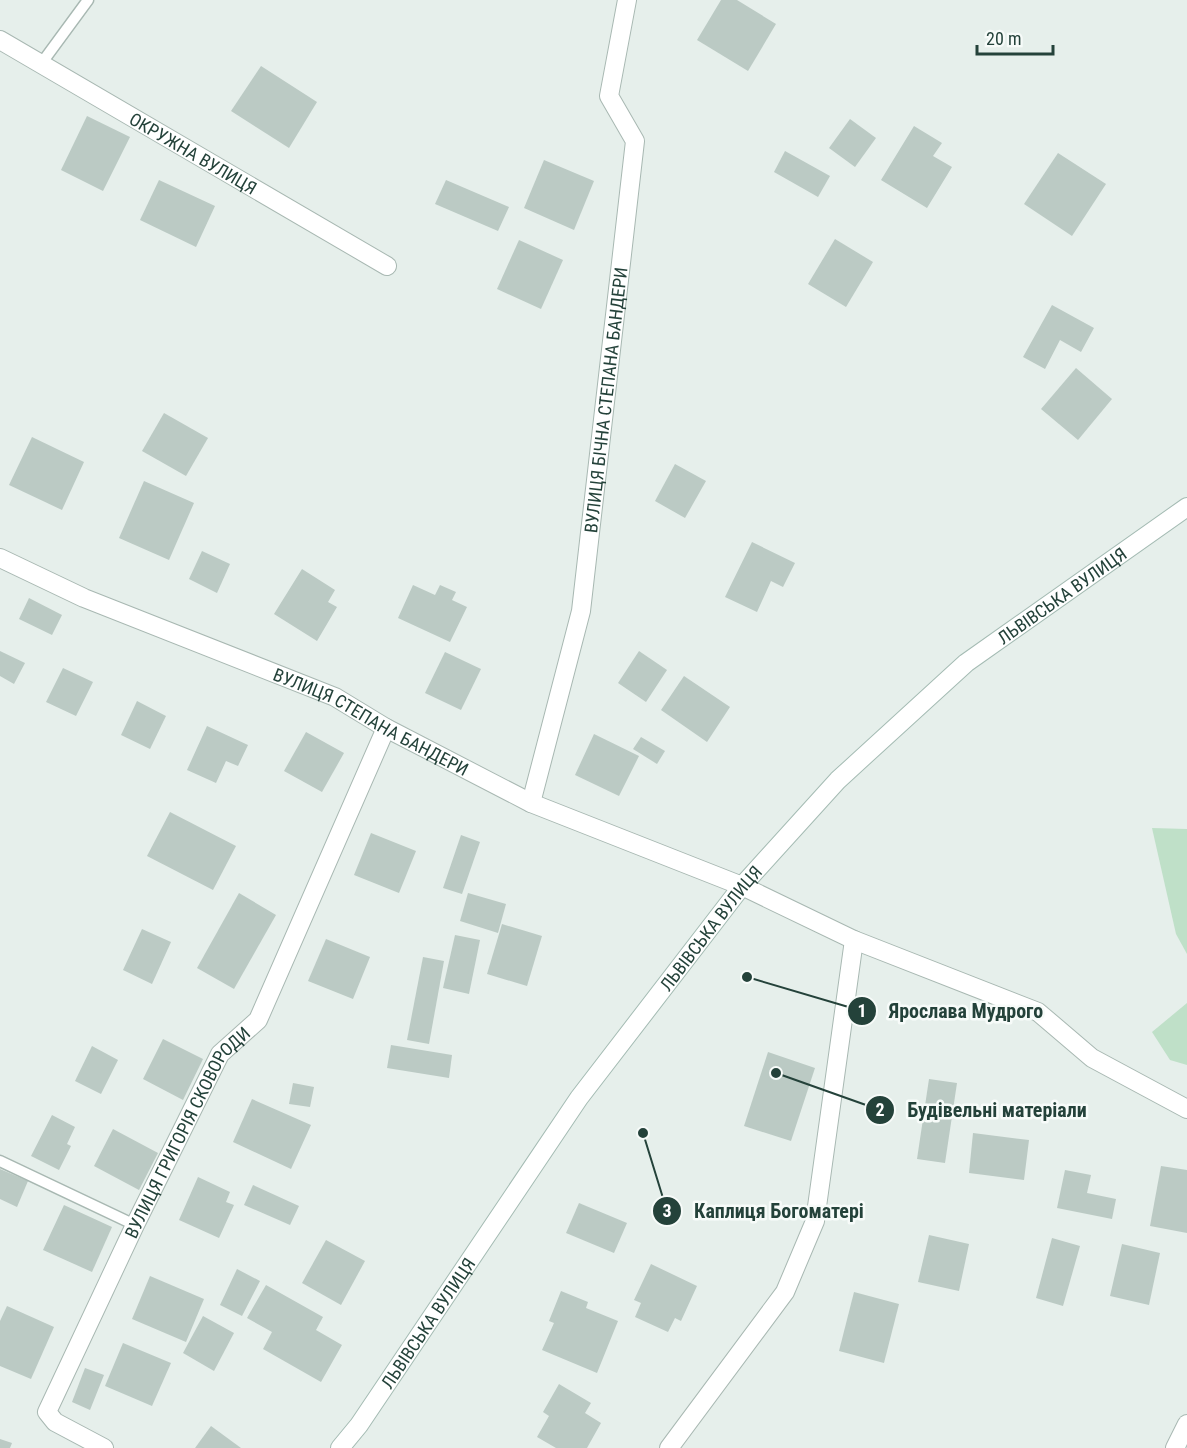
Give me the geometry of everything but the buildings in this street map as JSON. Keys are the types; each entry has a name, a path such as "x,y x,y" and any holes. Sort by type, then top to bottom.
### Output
{"street":[{"name":"ВУЛИЦЯ БІЧНА СТЕПАНА БАНДЕРИ","path":"531,803 581,611 635,141 609,96 627,0"},
{"name":"ОКРУЖНА ВУЛИЦЯ","path":"0,40 387,266"},
{"name":"ЛЬВІВСЬКА ВУЛИЦЯ","path":"340,1448 359,1425 579,1098 742,886 838,780 966,663 1187,507"},
{"name":"ВУЛИЦЯ СТЕПАНА БАНДЕРИ","path":"0,558 84,598 335,697 386,728 531,803 742,886 854,940 1038,1012 1092,1058 1187,1109"},
{"name":"ВУЛИЦЯ ГРИГОРІЯ СКОВОРОДИ","path":"104,1448 55,1422 47,1412 135,1225 220,1054 258,1020 386,728"},
{"path":"669,1448 785,1292 815,1221 854,940"},
{"path":"1175,1448 1187,1424"}],"lane":[{"path":"41,64 88,0"},
{"path":"0,1161 135,1225"}],"green space":[{"path":"1152,828 1187,829 1187,954 1176,934"},
{"path":"1187,1003 1187,1065 1170,1060 1152,1032"}],"place":[{"name":"Ярослава Мудрого","path":"747,977"},
{"name":"Будівельні матеріали","path":"776,1073"},
{"name":"Каплиця Богоматері","path":"643,1133"}]}
